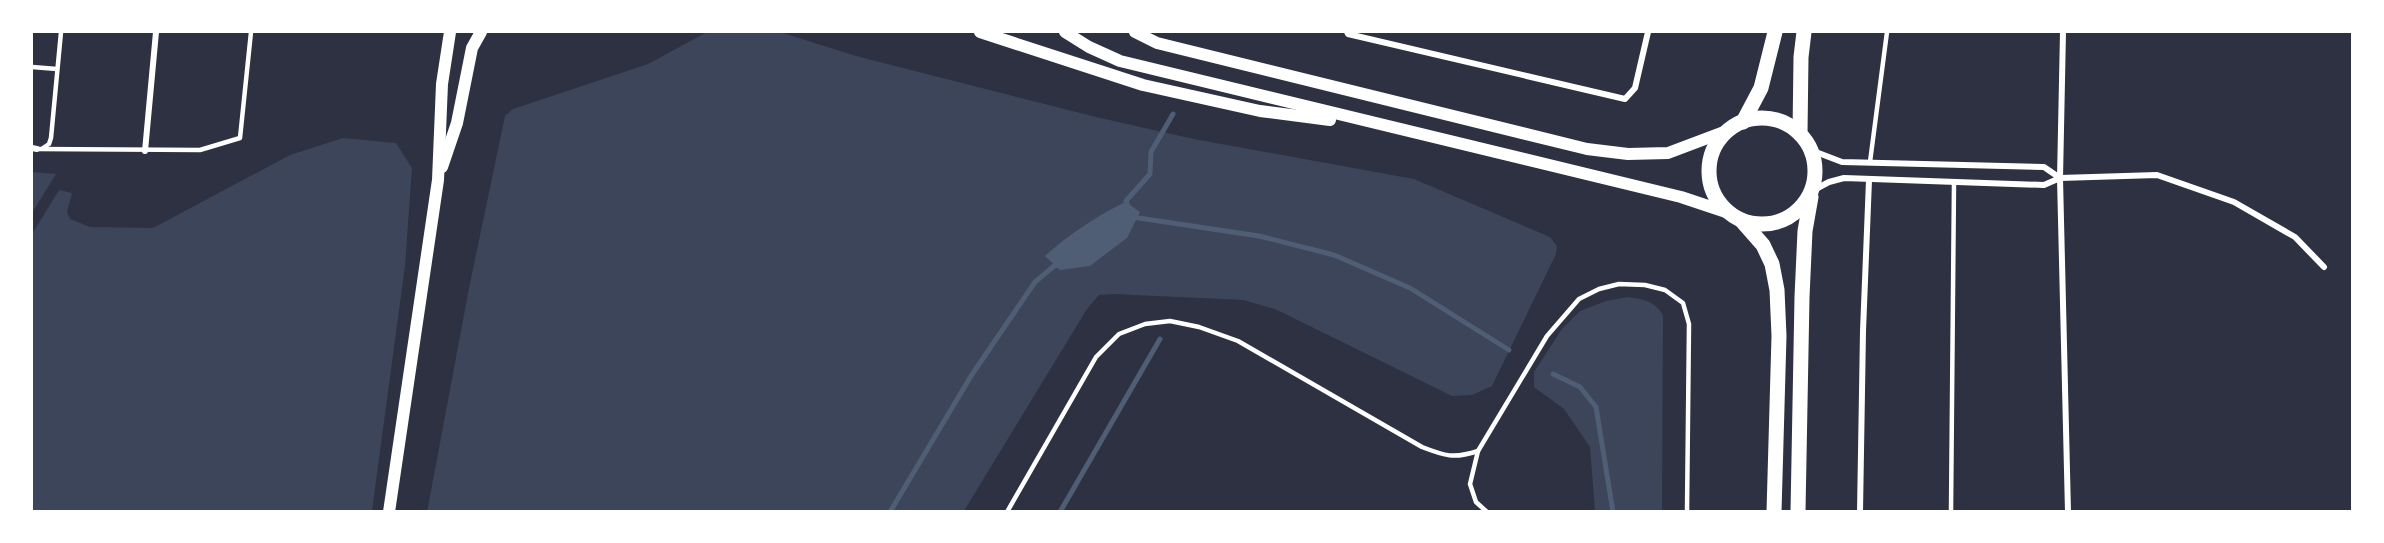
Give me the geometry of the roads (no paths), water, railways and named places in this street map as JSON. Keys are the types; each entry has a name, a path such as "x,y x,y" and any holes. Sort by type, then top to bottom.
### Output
{"main road":[{"path":"389,512 438,180 441,84 450,32"},
{"path":"438,180 457,123 472,48 481,32"},
{"path":"980,32 1153,87 1260,111 1385,126"},
{"path":"1065,32 1120,61 1681,197 1758,224 1774,223 1790,217 1803,205 1812,191"},
{"path":"1135,32 1158,43 1587,149 1628,154 1668,153 1758,118 1773,119 1788,125 1800,134 1815,170 1804,231 1798,512"},
{"path":"1743,122 1761,88 1775,32"},
{"path":"1800,134 1801,57 1804,32"},
{"path":"1729,130 1718,141 1711,156 1708,172 1714,195 1763,245 1772,264 1777,290 1779,336 1774,512"}],"street":[{"path":"145,151 156,32"},
{"path":"1347,32 1625,99 1635,88 1648,32"},
{"path":"2063,32 2060,178 2068,512"},
{"path":"1808,149 1842,162 2044,167 2060,178"},
{"path":"1812,191 1829,182 1844,178 2044,185 2060,178 2157,175 2234,202 2295,237 2324,267"},
{"path":"1860,512 1863,331 1869,180"}],"lane":[{"path":"34,148 49,144 51,138 61,32"},
{"path":"34,148 200,150 240,138 251,32"},
{"path":"1870,162 1887,32"},
{"path":"32,67 57,69"},
{"path":"1951,512 1954,183"},
{"path":"1487,512 1476,502 1470,484 1478,451 1516,385 1547,336 1579,299 1599,289 1619,284 1645,285 1665,290 1683,303 1689,324 1687,512"},
{"path":"1007,512 1096,357 1119,334 1145,324 1170,321 1199,327 1238,341 1422,447 1446,456 1460,457 1478,451"}],"waterway":[{"path":"1129,209 1126,201 1150,174 1151,152 1173,114"},
{"path":"1132,217 1259,236 1334,255 1410,288 1509,350"},
{"path":"890,512 971,376 1035,282 1054,266 1060,265"},
{"path":"1060,512 1160,339"},
{"path":"1553,374 1580,387 1596,407 1613,512"}]}
